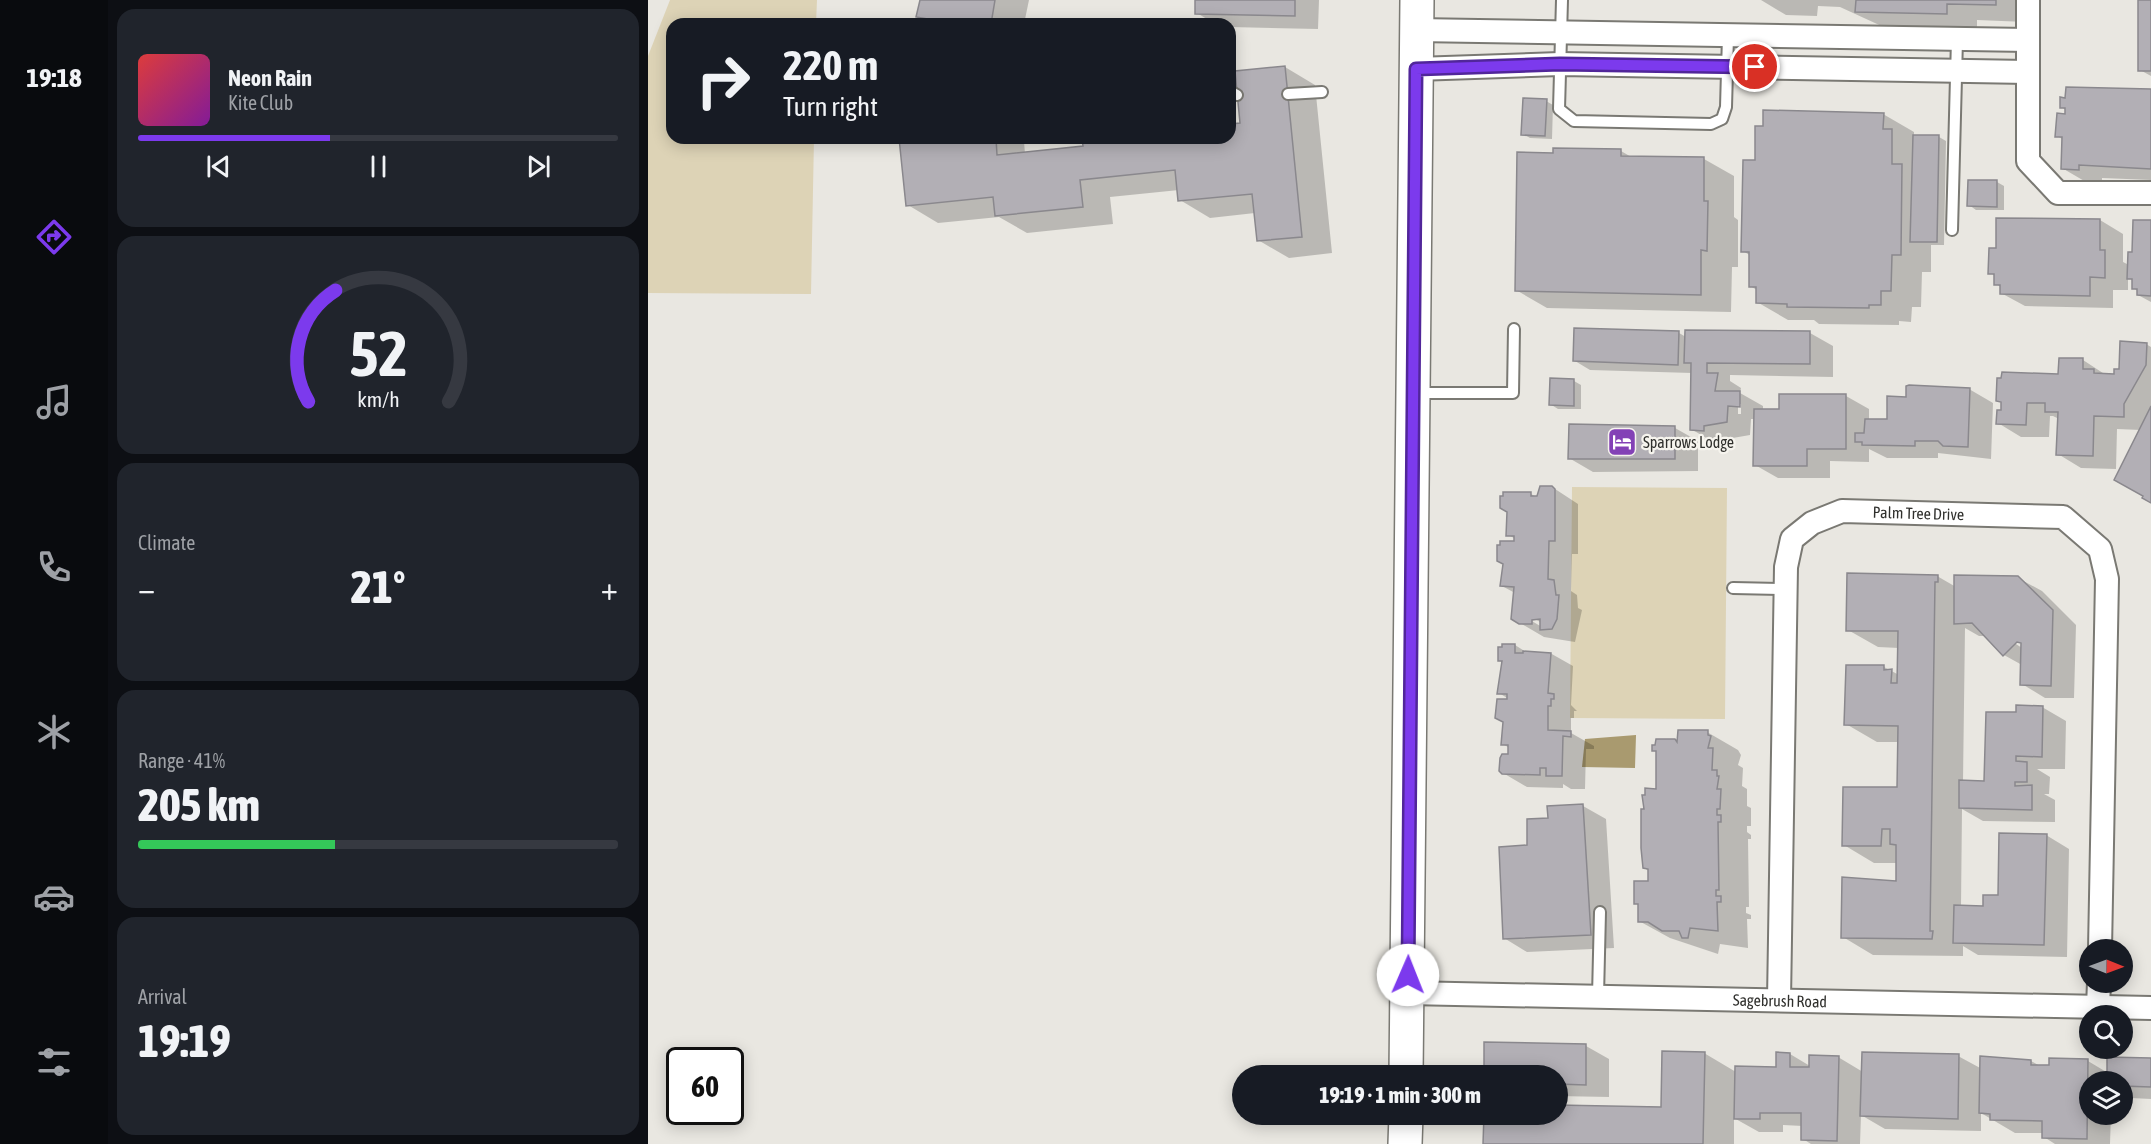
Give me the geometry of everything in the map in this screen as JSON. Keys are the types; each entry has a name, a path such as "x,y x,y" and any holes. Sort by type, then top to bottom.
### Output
{"main road":[{"path":"1406,1065 1417,15"},
{"path":"1405,1144 1406,1125"}],"street":[{"path":"2028,0 2028,160 2058,193 2151,193"},
{"path":"1417,15 1561,33 2028,40"},
{"path":"1416,69 1560,64 2028,72"},
{"name":"Palm Tree Drive","path":"1779,1000 1786,567 1792,539 1812,523 1842,511 2063,517 2100,549 2107,579 2100,939"},
{"name":"Sagebrush Road","path":"1408,993 2079,1007"},
{"name":"Sagebrush Road","path":"2133,1008 2151,1008"}],"lane":[{"path":"1562,0 1559,109 1574,121 1711,124 1722,119 1726,107 1728,36"},
{"path":"1952,230 1957,39"},
{"path":"1288,94 1322,92"},
{"path":"1413,393 1513,393 1514,329"},
{"path":"1733,588 1786,589"},
{"path":"1598,996 1600,912"}],"shaded area":[{"path":"670,0 817,0 816,18 666,18 666,144 814,144 811,294 648,293 648,56"},
{"path":"1572,487 1727,488 1725,719 1570,718"},
{"path":"1636,735 1635,768 1582,767 1585,739"}],"building":[{"path":"920,0 995,0 992,18 916,17"},
{"path":"1195,0 1295,0 1295,16 1195,14"},
{"path":"1856,0 1996,0 1996,5 1947,4 1947,14 1855,12"},
{"path":"2138,0 2151,0 2151,71 2138,71"},
{"path":"1285,66 1302,237 1257,241 1252,194 1178,201 1175,170 1080,180 1083,207 995,216 993,197 906,206 900,144 996,144 997,155 1083,146 1083,144 1236,144 1236,123 1240,123 1236,71"},
{"path":"2066,87 2151,89 2151,169 2079,165 2079,170 2061,169 2062,137 2055,137 2057,113 2065,114 2065,108 2060,108 2060,97 2065,98"},
{"path":"1523,98 1547,99 1545,136 1521,135"},
{"path":"1763,110 1884,113 1883,129 1892,129 1892,164 1902,164 1901,255 1892,255 1891,291 1881,291 1881,305 1869,305 1869,308 1787,307 1787,304 1756,303 1756,287 1749,287 1749,252 1741,252 1743,160 1755,160 1755,126 1763,126"},
{"path":"1913,135 1939,135 1937,242 1910,242"},
{"path":"1553,148 1621,149 1621,156 1704,157 1704,201 1708,201 1707,251 1701,250 1701,295 1515,291 1517,152 1553,153"},
{"path":"1968,180 1997,180 1997,207 1967,206"},
{"path":"1996,218 2100,219 2100,250 2105,250 2105,278 2090,277 2090,296 2000,294 2000,285 1994,285 1994,274 1988,274 1989,248 1996,248"},
{"path":"2133,220 2151,220 2151,296 2137,295 2137,289 2132,289 2132,279 2127,279 2128,252 2132,252"},
{"path":"1574,328 1679,331 1678,365 1573,361"},
{"path":"1685,330 1810,331 1810,364 1707,363 1707,373 1718,373 1715,391 1740,391 1740,407 1728,406 1727,422 1704,426 1704,431 1690,430 1691,363 1684,363"},
{"path":"2120,341 2147,343 2146,365 2124,404 2124,417 2094,416 2093,456 2056,455 2058,412 2045,412 2045,403 2027,403 2026,425 1996,424 1997,410 2001,410 2001,402 1996,401 1997,378 2001,378 2002,372 2058,374 2059,358 2083,358 2083,369 2094,369 2094,373 2114,374 2114,369 2119,369"},
{"path":"1550,378 1574,379 1574,406 1549,405"},
{"path":"1906,386 1970,388 1968,447 1943,446 1938,441 1915,441 1915,446 1862,445 1862,442 1855,442 1855,433 1864,433 1865,419 1887,419 1887,396 1906,397"},
{"path":"1779,394 1846,394 1846,449 1807,449 1807,466 1753,466 1754,409 1779,409"},
{"path":"2151,406 2151,503 2114,480"},
{"name":"Sparrows Lodge","path":"1569,424 1675,426 1675,459 1568,459"},
{"path":"1540,486 1552,486 1555,489 1555,541 1549,541 1548,579 1554,580 1556,595 1559,595 1557,619 1552,629 1540,630 1540,619 1532,620 1532,624 1519,624 1511,619 1514,587 1500,586 1503,564 1497,561 1497,545 1500,545 1500,541 1514,541 1514,536 1506,536 1507,512 1500,508 1500,496 1503,496 1503,492 1531,492 1531,496 1537,496"},
{"path":"1847,573 1938,575 1938,582 1935,582 1930,931 1933,931 1932,939 1841,938 1842,877 1896,881 1896,845 1890,844 1890,829 1882,829 1881,846 1842,846 1843,787 1897,787 1898,726 1844,725 1846,665 1884,665 1884,670 1892,669 1891,683 1897,683 1898,631 1846,631"},
{"path":"1954,575 2018,576 2053,610 2051,686 2020,685 2021,643 2017,642 2003,656 1972,623 1954,624"},
{"path":"1502,644 1515,644 1515,653 1523,653 1523,651 1551,653 1548,693 1554,694 1554,699 1551,699 1551,706 1548,706 1548,730 1571,731 1571,737 1563,736 1562,776 1546,776 1546,768 1540,768 1540,775 1502,774 1499,771 1502,754 1508,754 1508,745 1501,745 1503,722 1495,718 1497,699 1507,699 1507,694 1497,694 1502,661 1498,661 1498,647 1502,647"},
{"path":"2016,705 2043,706 2042,757 2016,756 2016,761 2027,762 2027,782 2015,782 2015,786 2032,785 2032,810 1959,808 1959,780 1984,781 1986,712 2016,712"},
{"path":"1678,730 1708,730 1708,735 1711,736 1708,748 1713,748 1712,770 1717,770 1717,776 1719,776 1717,789 1721,789 1720,809 1717,809 1717,815 1721,815 1721,822 1718,822 1719,890 1716,890 1716,896 1721,896 1721,902 1717,902 1718,931 1690,928 1688,938 1682,938 1679,931 1662,931 1648,922 1638,922 1638,904 1634,904 1634,881 1648,881 1648,869 1643,868 1641,848 1641,809 1644,809 1642,795 1645,795 1645,788 1656,789 1656,751 1652,751 1652,745 1655,745 1656,739 1675,739 1677,742"},
{"path":"1583,804 1591,935 1503,939 1499,847 1527,845 1527,819 1548,818 1547,806"},
{"path":"1999,833 2047,834 2044,945 1953,943 1954,905 1983,906 1983,895 1998,895"},
{"path":"1484,1042 1586,1044 1586,1085 1568,1084 1568,1065 1484,1065"},
{"path":"1662,1051 1705,1052 1703,1144 1483,1144 1484,1125 1568,1125 1568,1105 1661,1107"},
{"path":"1776,1052 1790,1053 1790,1067 1809,1067 1809,1055 1839,1056 1837,1141 1801,1140 1801,1113 1760,1113 1760,1119 1734,1119 1735,1066 1776,1067"},
{"path":"1862,1052 1959,1054 1958,1119 1860,1116"},
{"path":"1980,1056 2031,1060 2031,1065 2049,1065 2049,1058 2088,1059 2088,1071 2079,1071 2079,1125 2087,1125 2087,1139 2042,1138 2042,1121 1990,1120 1990,1114 1979,1113"},
{"path":"2151,1058 2151,1087 2133,1086 2133,1071 2107,1071 2107,1059"}],"place":[{"name":"Sparrows Lodge","path":"1622,442"}],"route":[{"path":"1408,975 1416,69 1560,64 1755,67"}]}
